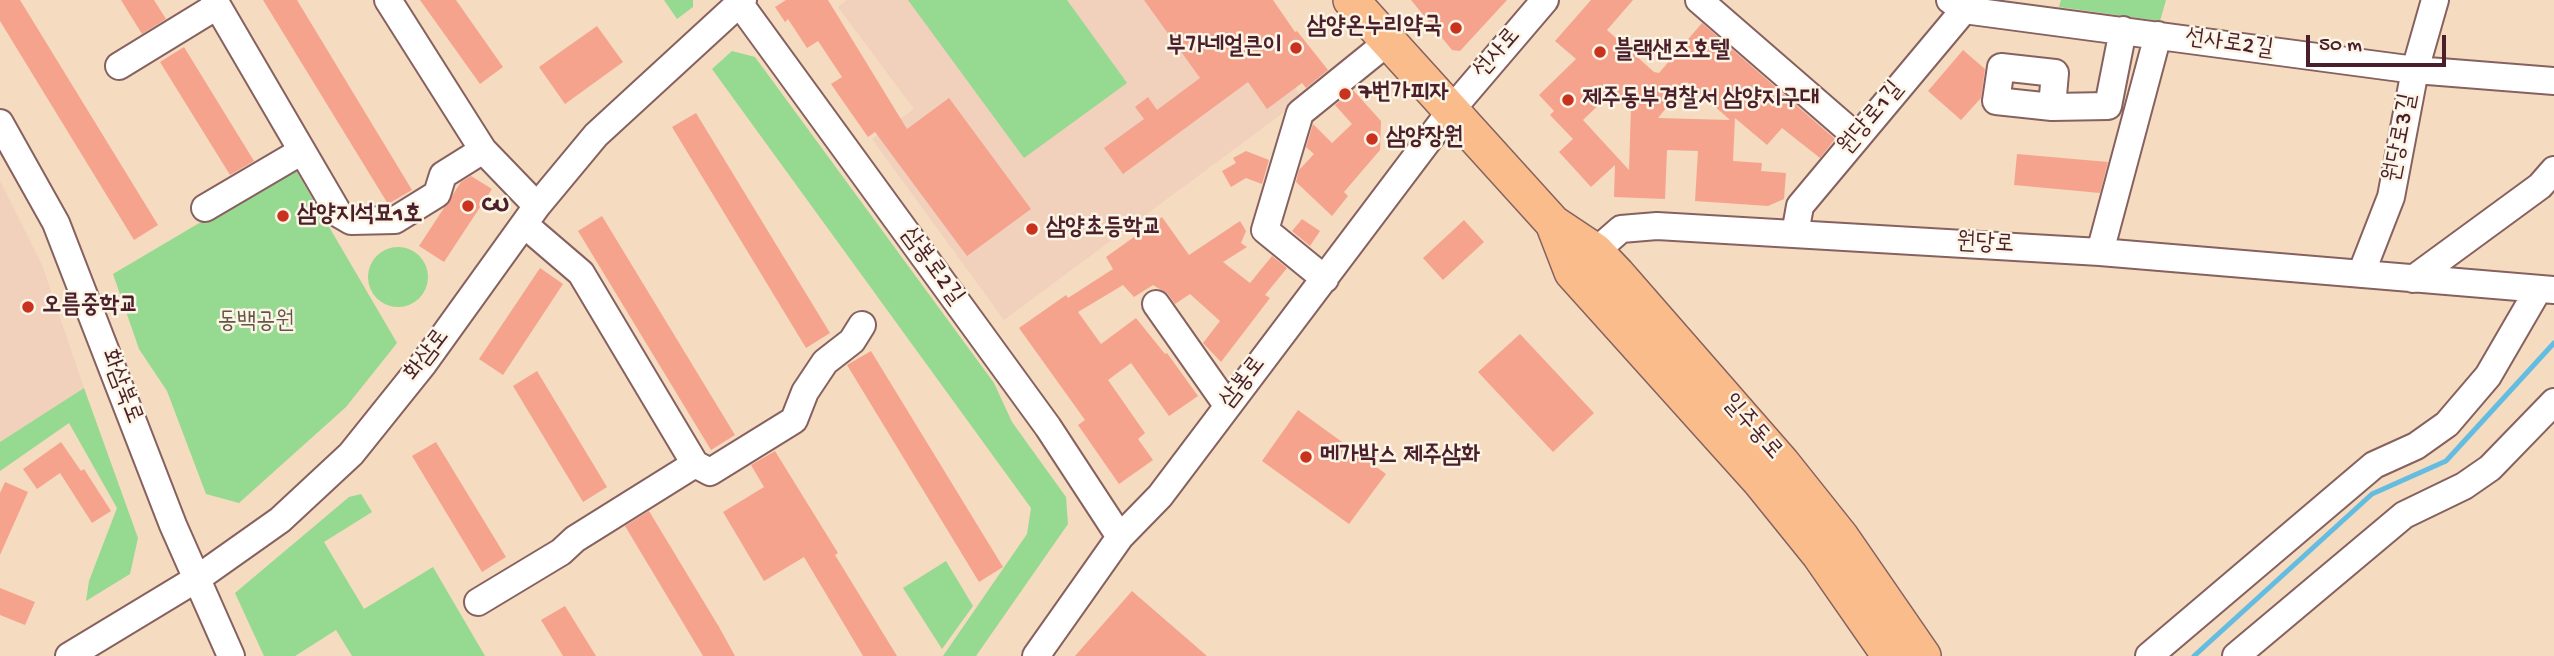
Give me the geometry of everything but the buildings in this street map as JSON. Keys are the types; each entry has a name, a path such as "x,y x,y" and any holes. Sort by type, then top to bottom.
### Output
{"main road":[{"name":"일주동로","path":"1351,0 1553,223 1819,554 1889,656"},
{"name":"일주동로","path":"1583,261 1782,463 1841,537 1923,656"}],"street":[{"path":"388,0 483,150 531,216 581,273 695,464 710,472 794,420 805,392 825,362 852,341 862,325"},
{"name":"선사로","path":"1452,109 1545,0"},
{"path":"1699,0 1857,137"},
{"name":"원당로3길","path":"2361,274 2390,197 2415,70 2435,0"},
{"name":"화삼로","path":"69,656 198,578 280,520 351,454 424,363 531,216 596,135 740,1"},
{"name":"삼봉로2길","path":"740,1 1048,427 1121,537"},
{"path":"119,66 215,3 339,214 351,221 395,220 437,194 443,176 483,150"},
{"name":"원당로1길","path":"1795,234 1800,206 1857,137 1957,5"},
{"name":"선사로2길","path":"1957,5 2415,70 2554,81"},
{"path":"2052,107 2108,106 2115,83 2123,30"},
{"path":"2100,252 2158,35"},
{"path":"1325,279 1265,230 1300,113 1389,41"},
{"name":"삼봉로","path":"1036,656 1121,537 1160,496 1452,109"},
{"name":"화삼북로","path":"0,123 56,223 173,525 231,656"},
{"path":"205,208 302,151"},
{"path":"2413,279 2540,186 2554,170"},
{"name":"원당로","path":"1583,261 1621,229 1657,226 2100,252 2546,290 2488,376 2447,424 2416,446 2374,465 2149,656"},
{"path":"1156,304 1227,405"},
{"path":"2236,656 2404,515 2464,486 2490,468 2554,402"},
{"path":"478,602 561,552 575,539 695,464"}],"shaded area":[{"name":"삼양초등학교","path":"847,0 1226,0 1303,98 1004,320 872,139 914,109 838,7"},
{"name":"오름중학교","path":"0,181 42,265 84,388 0,442"}],"green space":[{"path":"664,0 693,0 693,7 677,19"},
{"path":"908,0 1067,0 1127,83 1024,158"},
{"path":"2061,0 2166,0 2160,21 2059,7"},
{"path":"732,51 755,57 994,383 1012,422 1066,497 1068,524 976,656 943,656 1027,534 1031,508 712,69"},
{"name":"동백공원","path":"294,167 397,343 346,407 239,503 206,494 167,391 139,349 113,274"},
{"path":"392,247 404,247 423,260 428,277 426,289 415,302 404,307 392,307 373,294 368,283 368,271 381,252"},
{"path":"84,388 138,538 130,574 86,601 89,581 117,508 69,423 0,471 0,442"},
{"path":"361,494 372,512 324,542 364,609 433,567 485,656 352,656 336,630 295,656 264,656 235,593 349,497"},
{"path":"946,561 973,606 942,649 903,588"}],"waterway":[{"path":"2194,656 2372,494 2446,461 2554,343"}],"place":[{"name":"삼양온누리약국","path":"1456,28"},
{"name":"부가네얼큰이","path":"1296,48"},
{"name":"블랙샌즈호텔","path":"1600,52"},
{"name":"7번가피자","path":"1345,94"},
{"name":"제주동부경찰서 삼양지구대","path":"1568,100"},
{"name":"삼양장원","path":"1372,139"},
{"name":"CU","path":"468,206"},
{"name":"삼양지석묘1호","path":"283,216"},
{"name":"삼양초등학교","path":"1032,229"},
{"name":"오름중학교","path":"28,307"},
{"name":"메가박스 제주삼화","path":"1306,457"}]}
